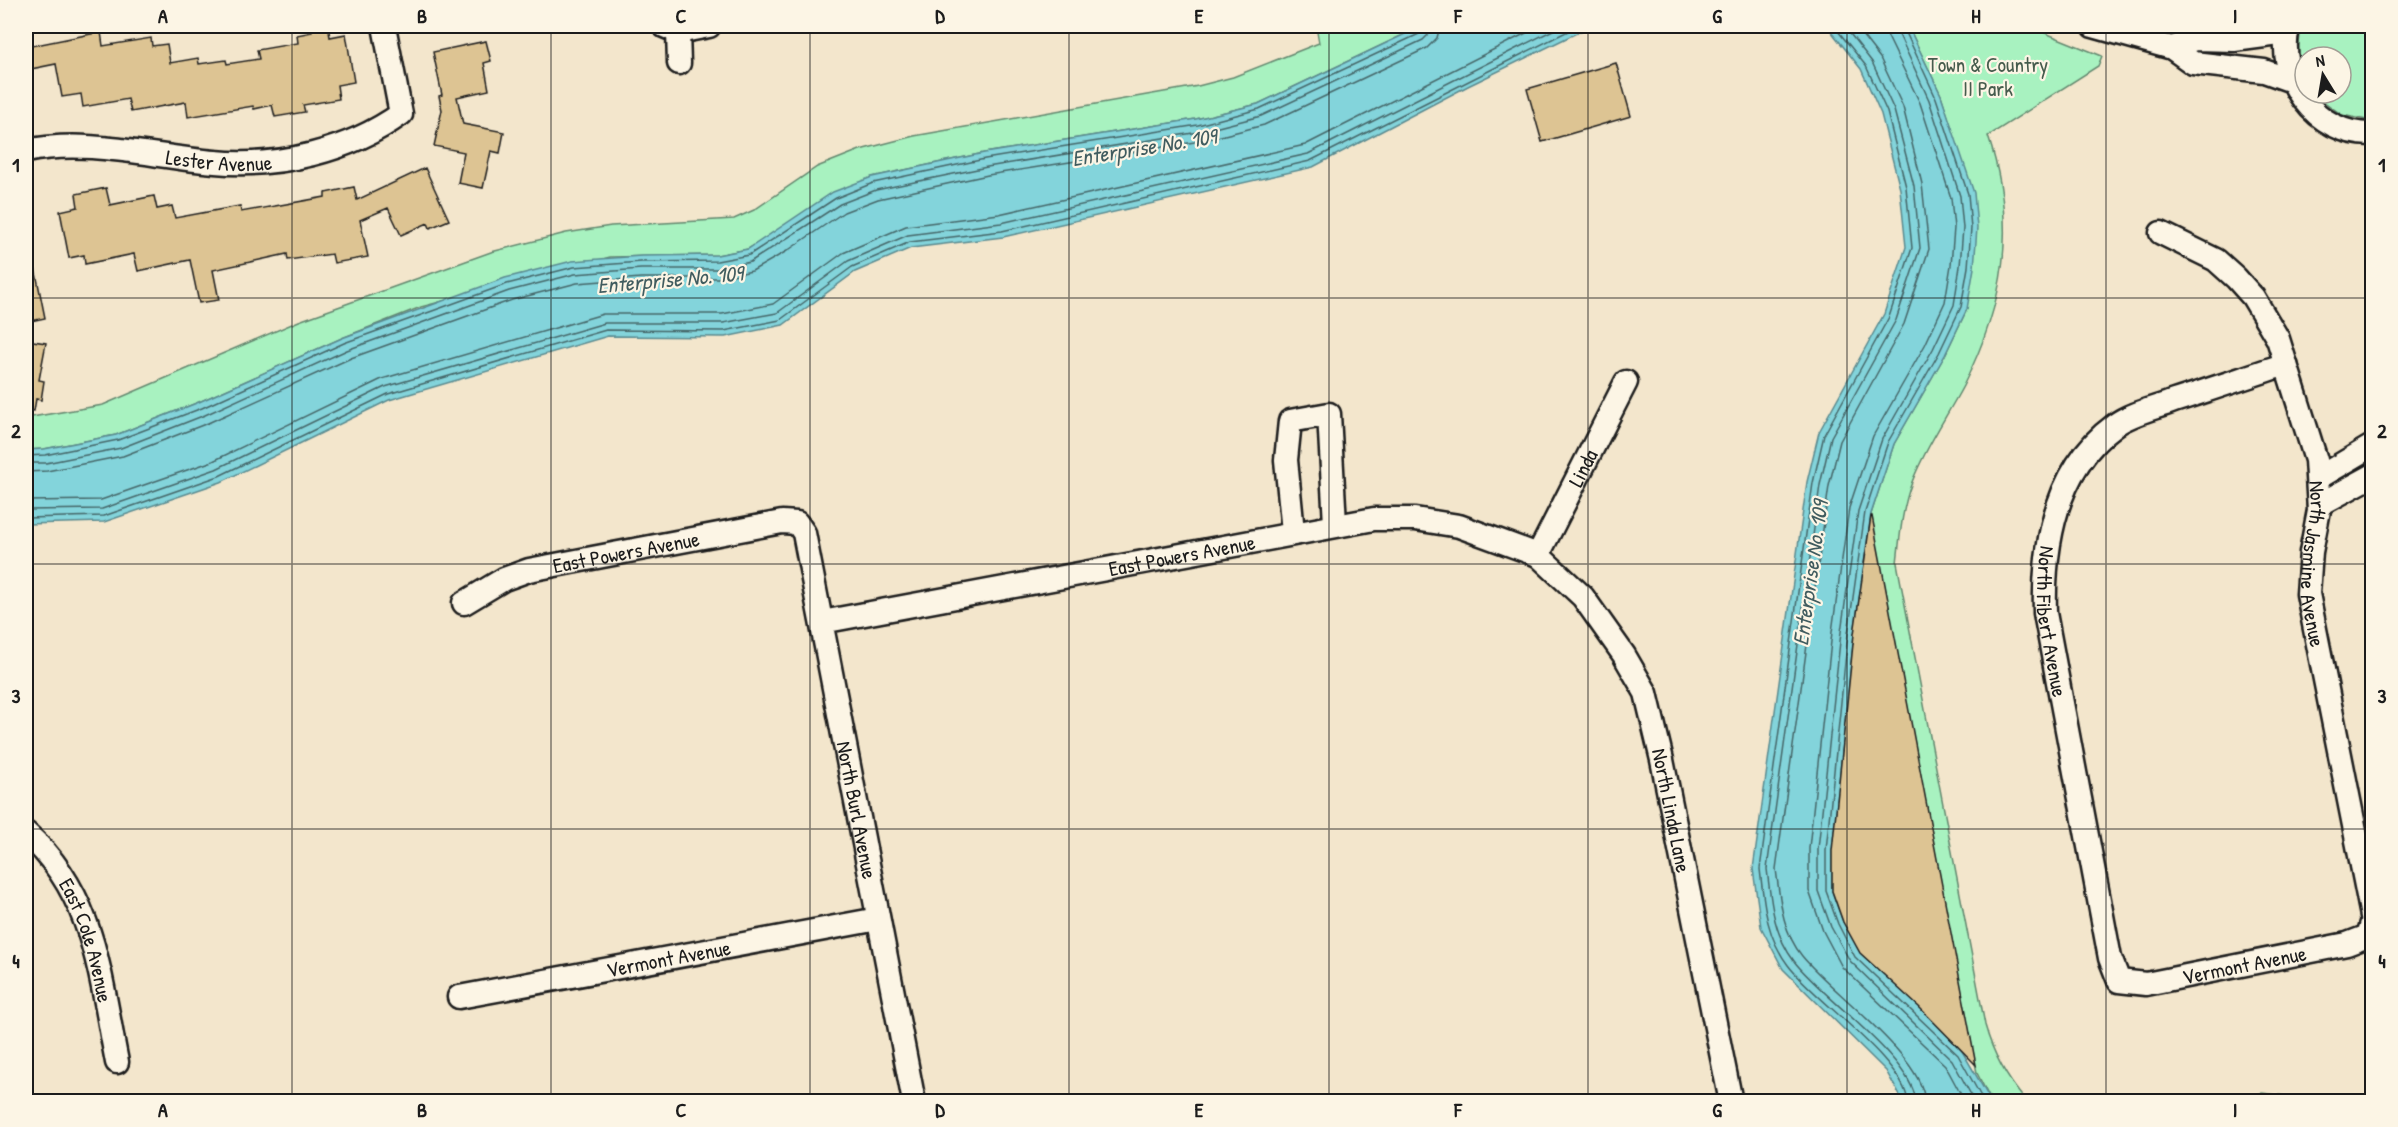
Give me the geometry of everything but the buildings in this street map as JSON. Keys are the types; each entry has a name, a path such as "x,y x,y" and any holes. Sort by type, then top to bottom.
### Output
{"street":[{"name":"Lester Avenue","path":"26,151 73,145 215,162 262,163 327,150 381,128 401,114 384,26"},
{"path":"678,63 671,28 709,26"},
{"path":"2093,26 2172,48 2193,63 2264,71 2292,81"},
{"path":"2172,48 2196,39 2234,40 2287,29 2287,66 2292,81 2311,109 2335,126 2369,138"},
{"name":"North Jasmine Avenue","path":"2161,233 2216,260 2236,278 2258,305 2278,339 2316,460 2319,505 2308,594 2371,925"},
{"name":"North Fibert Avenue","path":"2119,981 2110,958 2045,613 2044,562 2055,509 2072,475 2092,446 2116,424 2286,364"},
{"name":"Linda","path":"1538,555 1626,382"},
{"path":"1293,532 1286,460 1290,421 1329,414 1335,524"},
{"path":"2318,478 2373,446"},
{"path":"2319,505 2373,476"},
{"name":"East Powers Avenue","path":"822,622 1335,524 1374,519 1415,519 1459,526 1538,555"},
{"name":"East Powers Avenue","path":"464,603 504,579 529,570 782,522 797,523"},
{"name":"North Burl Avenue","path":"797,523 804,533 914,1101"},
{"name":"North Linda Lane","path":"1538,555 1583,597 1624,655 1646,693 1662,760 1731,1101"},
{"name":"East Cole Avenue","path":"26,833 57,867 84,912 92,937 117,1062"},
{"name":"Vermont Avenue","path":"459,997 878,919"},
{"name":"Vermont Avenue","path":"2119,981 2146,984 2347,944 2371,925"}],"green space":[{"path":"1316,26 1422,26 1258,104 1196,119 984,153 872,177 748,249 717,255 610,257 421,307 342,338 199,402 116,435 44,449 26,450 26,418 103,405 299,321 491,252 566,233 611,226 734,219 754,210 817,167 860,150 914,136 1198,86 1233,77 1319,43"},
{"name":"Town & Country II Park","path":"1908,26 2028,26 2102,56 2098,66 1988,136 2003,201 2002,263 1997,294 1989,324 1963,386 1923,457 1912,482 1900,532 1897,563 1985,1025 2001,1066 2026,1101 1991,1101 1977,1073 1871,514 1894,444 1945,355 1967,309 1958,148 1941,95"},
{"path":"2301,26 2372,26 2372,121 2342,115 2328,105 2353,105 2353,45 2299,45"},
{"path":"2262,1093 2325,1101 2222,1101"}],"water":[{"name":"Enterprise No. 109","path":"1422,26 1591,26 1468,86 1313,167 1003,237 911,248 855,272 783,325 725,337 608,336 389,400 221,482 104,522 26,524 26,450 44,449 116,435 199,402 342,338 505,278 572,261 641,256 717,255 748,249 833,192 872,177 984,153 1196,119 1258,104"},
{"name":"Enterprise No. 109","path":"1827,26 1908,26 1941,95 1974,193 1977,228 1974,268 1967,309 1945,355 1894,444 1871,514 1854,634 1832,851 1832,891 1843,922 1962,1051 1991,1101 1903,1101 1886,1071 1783,969 1761,927 1753,869 1807,482 1819,432 1884,314 1906,247 1900,189 1881,114 1861,69"}]}
